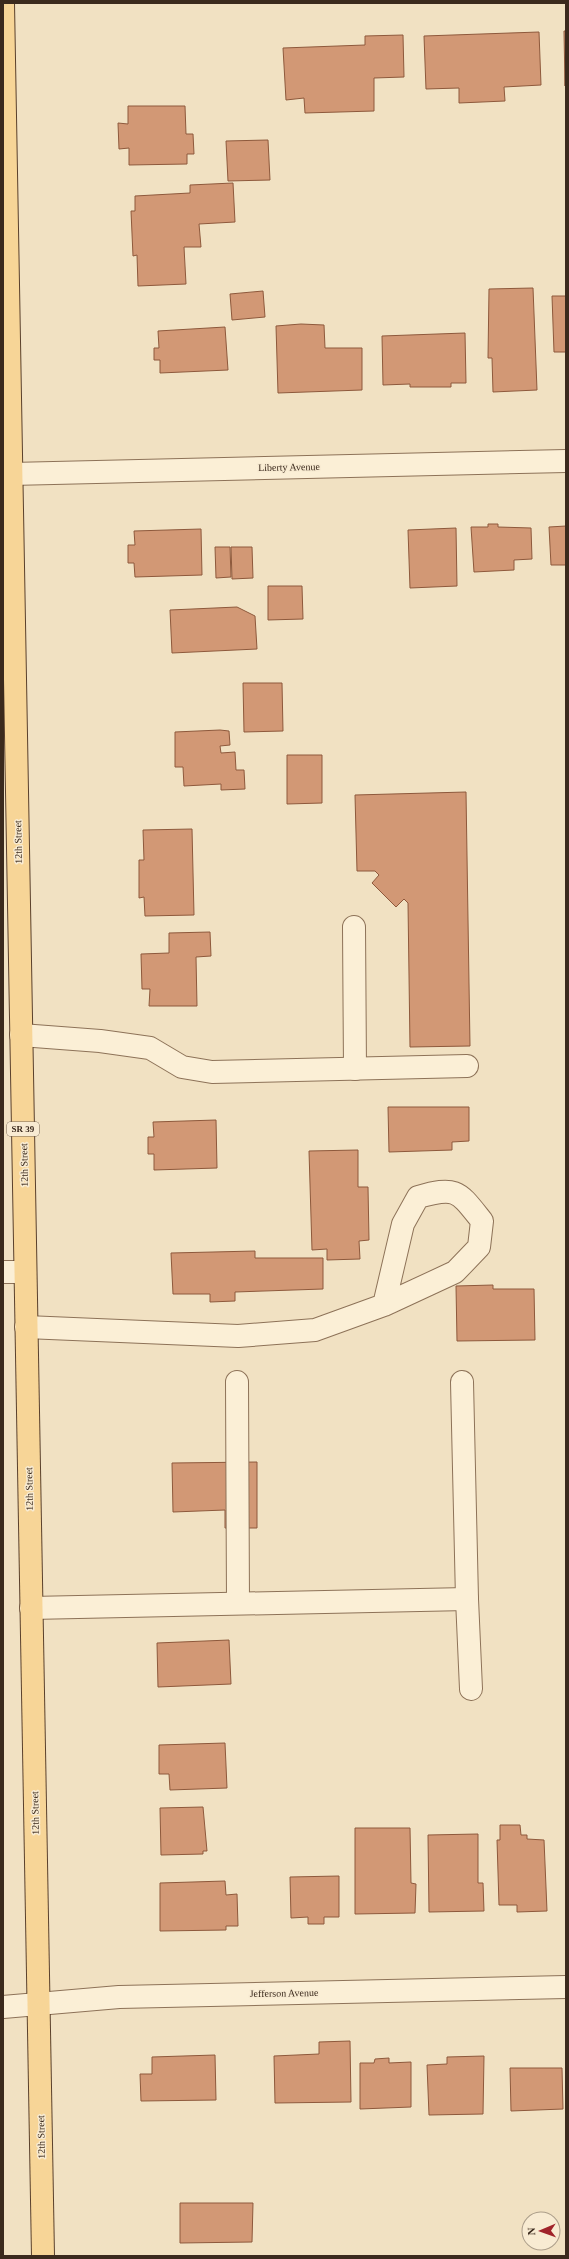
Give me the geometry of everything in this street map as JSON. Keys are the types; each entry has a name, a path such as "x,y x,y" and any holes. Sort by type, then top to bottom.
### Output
{"main road":[{"name":"12th Street","path":"3,3 5,255 11,474 22,1035 43,2256"}],"street":[{"name":"Liberty Avenue","path":"11,474 566,461"},
{"path":"354,927 355,1069"},
{"path":"22,1035 100,1041 150,1048 182,1067 212,1072 467,1066"},
{"path":"26,1327 238,1336 315,1330 384,1305 455,1272 480,1247 482,1221 462,1196 442,1190 418,1197 403,1224 384,1305"},
{"path":"3,1272 25,1272"},
{"path":"237,1382 238,1603"},
{"path":"462,1382 467,1599 472,1689"},
{"path":"31,1608 467,1599"},
{"name":"Jefferson Avenue","path":"3,2007 119,1997 566,1987"}],"building":[{"path":"564,31 566,31 565,86"},
{"path":"539,32 541,85 504,87 505,101 459,103 459,88 426,89 424,36"},
{"path":"403,35 404,77 374,78 374,111 305,113 304,98 286,100 283,48 365,45 365,36"},
{"path":"128,106 185,106 186,134 193,134 194,154 187,154 187,164 129,165 129,148 119,149 118,123 128,124"},
{"path":"268,140 270,180 228,181 226,141"},
{"path":"233,183 235,222 199,224 201,247 184,247 186,284 138,286 137,255 133,256 131,211 135,211 135,196 190,193 190,185"},
{"path":"533,288 537,390 493,392 492,358 488,358 489,289"},
{"path":"263,291 265,317 232,320 230,294"},
{"path":"552,296 566,296 566,352 554,352"},
{"path":"301,324 324,325 325,348 362,348 362,390 278,393 276,326"},
{"path":"225,327 228,370 160,373 160,360 154,360 154,348 159,348 158,331"},
{"path":"465,333 466,383 451,383 451,387 410,387 410,384 383,385 382,336"},
{"path":"488,524 498,524 498,527 531,528 532,559 514,560 514,570 474,572 471,527 488,527"},
{"path":"566,526 566,565 551,565 549,527"},
{"path":"456,528 457,586 410,588 408,530"},
{"path":"201,529 202,575 135,577 134,563 128,563 128,545 135,545 134,531"},
{"path":"215,547 230,547 231,577 216,578"},
{"path":"231,547 252,547 253,578 232,579"},
{"path":"268,586 302,586 303,619 268,620"},
{"path":"237,607 255,616 257,649 172,653 170,610"},
{"path":"243,683 282,683 283,731 244,732"},
{"path":"229,731 230,745 220,746 221,753 235,752 236,770 244,770 245,789 221,790 221,784 184,786 183,767 175,767 175,732"},
{"path":"287,755 322,755 322,803 287,804"},
{"path":"466,792 470,1046 410,1047 408,903 404,899 396,907 372,883 379,875 375,871 357,871 355,795"},
{"path":"192,829 194,915 145,916 144,897 139,898 139,860 144,860 143,830"},
{"path":"210,932 211,956 196,957 197,1006 149,1006 150,989 142,989 141,954 169,953 169,933"},
{"path":"388,1107 469,1107 469,1141 452,1142 452,1150 389,1152"},
{"path":"216,1120 217,1168 154,1170 154,1154 148,1154 148,1137 154,1137 153,1122"},
{"path":"358,1150 358,1187 368,1187 369,1240 359,1241 360,1259 327,1260 327,1249 312,1250 309,1151"},
{"path":"255,1251 255,1258 323,1258 323,1289 235,1292 235,1301 210,1302 210,1294 173,1294 171,1253"},
{"path":"493,1285 493,1289 534,1289 535,1340 457,1341 456,1286"},
{"path":"257,1462 257,1528 225,1528 225,1510 173,1512 172,1463"},
{"path":"229,1640 231,1684 158,1687 157,1643"},
{"path":"225,1743 227,1788 170,1790 169,1774 159,1774 159,1745"},
{"path":"203,1807 207,1851 203,1851 203,1854 161,1855 160,1808"},
{"path":"500,1825 520,1825 521,1835 527,1835 527,1839 544,1840 547,1911 517,1912 517,1905 499,1905 497,1840 500,1840"},
{"path":"355,1828 410,1828 411,1883 416,1884 415,1913 355,1914"},
{"path":"478,1834 478,1883 483,1883 484,1911 429,1912 428,1835"},
{"path":"339,1876 339,1917 324,1917 324,1924 308,1924 308,1917 291,1918 290,1877"},
{"path":"225,1881 226,1895 237,1894 238,1926 226,1926 226,1930 160,1931 160,1883"},
{"path":"350,2041 351,2102 275,2103 274,2056 319,2054 319,2042"},
{"path":"215,2055 216,2100 141,2101 140,2074 152,2074 152,2057"},
{"path":"484,2056 483,2114 429,2115 427,2065 447,2064 447,2057"},
{"path":"389,2058 389,2063 411,2062 411,2107 360,2109 360,2063 374,2063 375,2059"},
{"path":"510,2068 562,2068 563,2109 511,2111"},
{"path":"180,2203 253,2203 252,2242 180,2243"}]}
